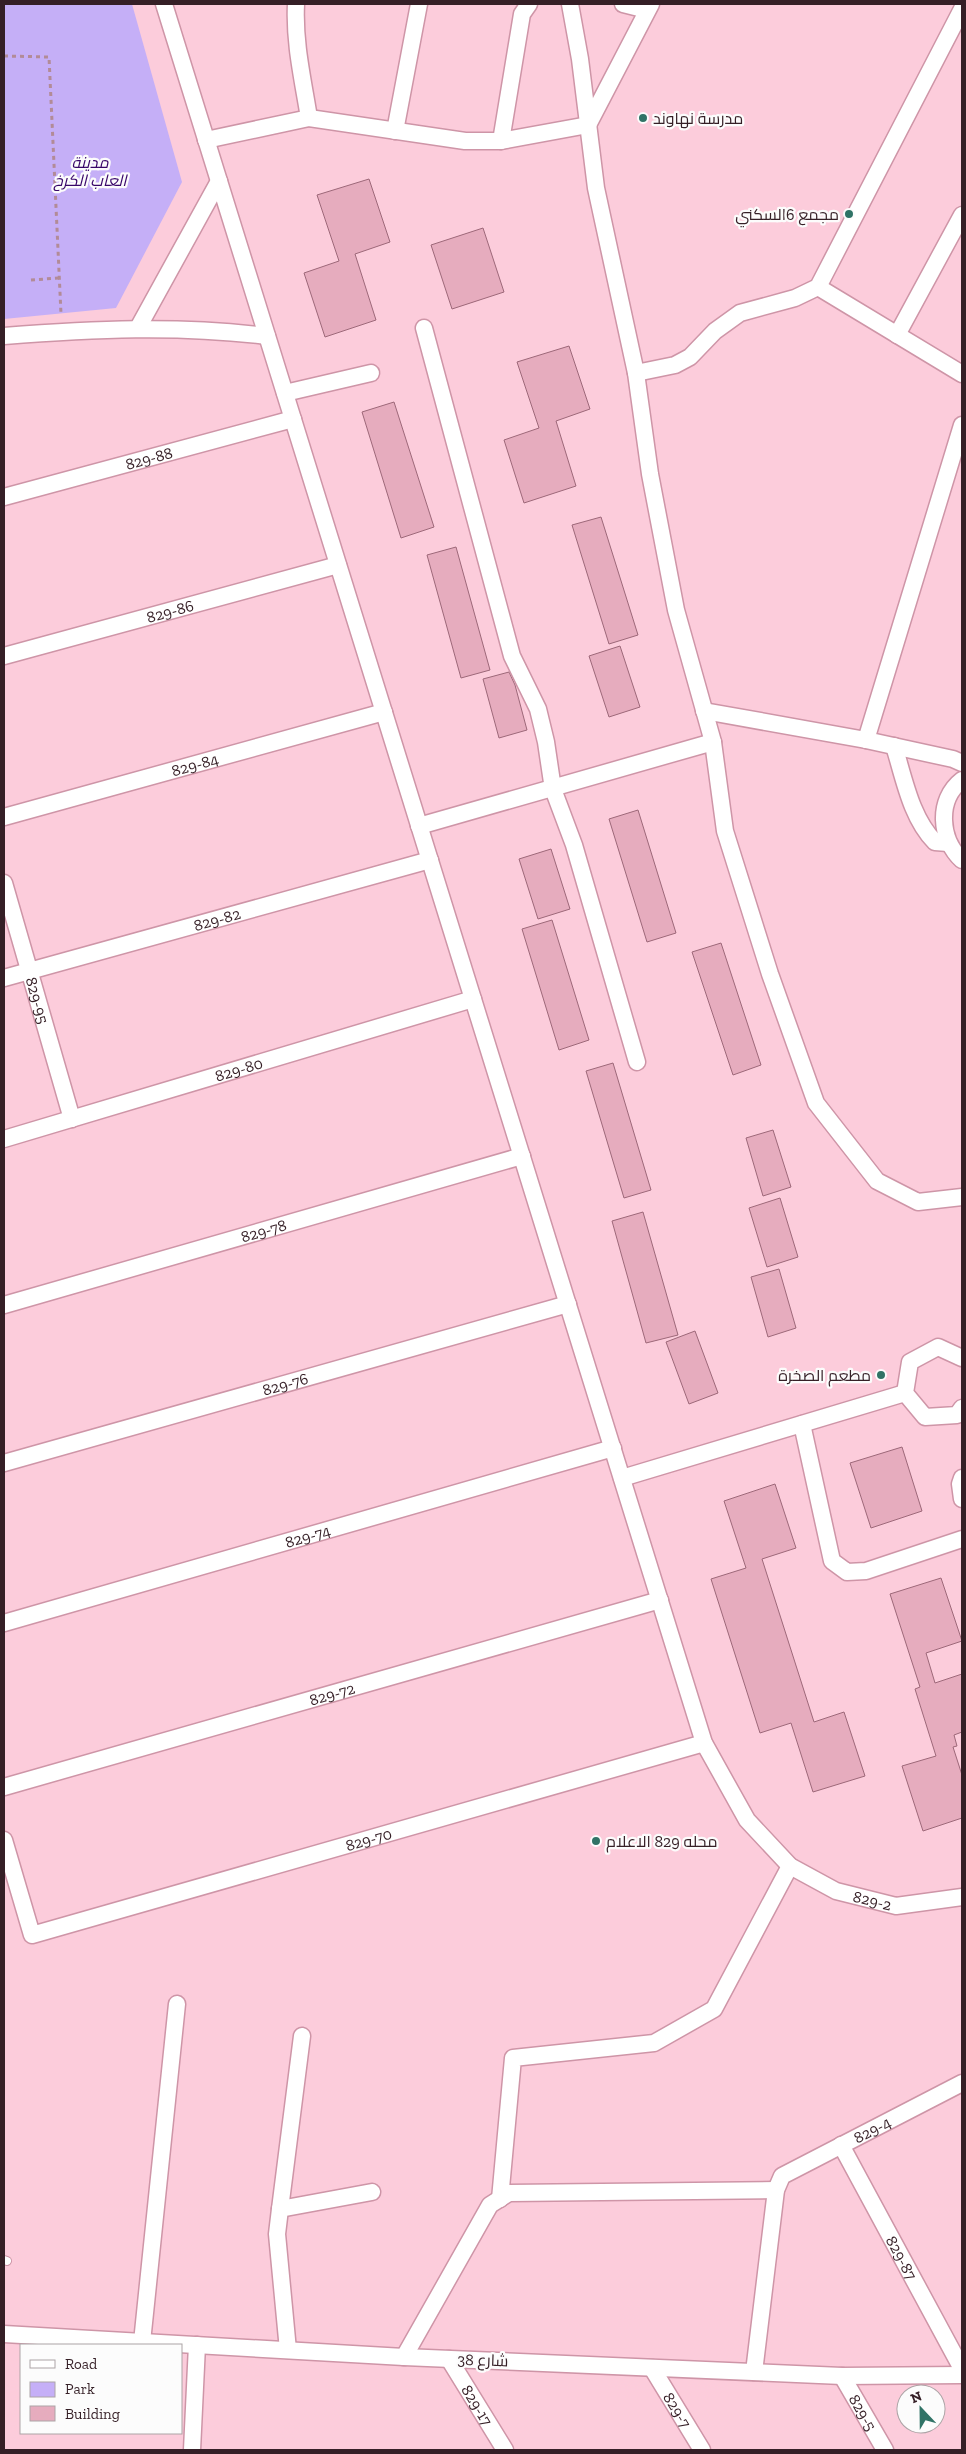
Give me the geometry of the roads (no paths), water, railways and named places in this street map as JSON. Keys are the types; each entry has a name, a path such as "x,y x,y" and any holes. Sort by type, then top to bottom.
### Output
{"street":[{"name":"829-2","path":"164,4 704,1743 747,1820 790,1866 836,1891 896,1906 962,1897"},
{"path":"296,4 295,25 298,54 309,118"},
{"path":"394,130 419,4"},
{"path":"501,141 522,14 530,4"},
{"path":"570,4 596,188 636,373 650,474 676,610 713,742 725,831 770,974 816,1103 877,1181 918,1202 962,1197"},
{"path":"623,4 639,8 651,4"},
{"path":"588,125 651,4"},
{"path":"636,373 675,365 690,357 715,331 740,313 795,298 818,287 962,9"},
{"path":"206,140 309,118 465,141 501,141 588,125"},
{"path":"138,328 218,181"},
{"path":"897,334 962,215"},
{"path":"818,287 962,374"},
{"path":"4,336 138,328 226,331 267,336"},
{"path":"424,328 512,656 538,708 546,742 552,789 574,845 637,1062"},
{"path":"285,393 371,373"},
{"name":"829-88","path":"4,497 293,419"},
{"path":"866,740 962,425"},
{"name":"829-86","path":"4,656 338,565"},
{"path":"704,711 866,740 954,759 962,763"},
{"name":"829-84","path":"4,817 384,712"},
{"path":"420,826 713,742"},
{"path":"894,746 910,800 926,833 935,842 948,843"},
{"path":"962,780 946,802 943,822 948,843 962,860"},
{"name":"829-82","path":"4,978 430,860"},
{"name":"829-95","path":"4,883 72,1119"},
{"name":"829-80","path":"4,1139 473,999"},
{"name":"829-78","path":"4,1304 522,1156"},
{"name":"829-76","path":"4,1463 568,1304"},
{"path":"962,1358 938,1347 910,1362 905,1393 925,1417 957,1415 962,1408"},
{"path":"622,1478 905,1393"},
{"path":"802,1424 832,1561 840,1567 847,1572 866,1571 962,1539"},
{"name":"829-74","path":"4,1623 613,1448"},
{"path":"962,1478 960,1484 962,1499"},
{"name":"829-72","path":"4,1787 660,1600"},
{"name":"829-70","path":"4,1840 32,1935 704,1743"},
{"path":"500,2199 513,2058 654,2043 714,2009 790,1866"},
{"path":"142,2342 177,2004"},
{"path":"288,2350 277,2234 302,2036"},
{"name":"829-4","path":"779,2183 841,2145 962,2083"},
{"name":"829-87","path":"841,2145 962,2369"},
{"path":"404,2357 490,2205 509,2193 779,2183 754,2372"},
{"path":"280,2209 372,2192"},
{"name":"شارع 38","path":"4,2334 179,2344"},
{"name":"شارع 38","path":"182,2344 404,2357 842,2376 962,2376"},
{"path":"192,2450 197,2345"},
{"name":"829-17","path":"449,2359 506,2450"},
{"name":"829-7","path":"652,2368 702,2450"},
{"name":"829-5","path":"842,2376 884,2450"}],"place":[{"name":"مدرسة نهاوند","path":"643,118"},
{"name":"مجمع 6السكني","path":"849,214"},
{"name":"مطعم الصخرة","path":"881,1375"},
{"name":"محله 829 الاعلام","path":"596,1841"}],"park label":[{"name":"مدينة العاب الكرخ","path":"90,171"}]}
